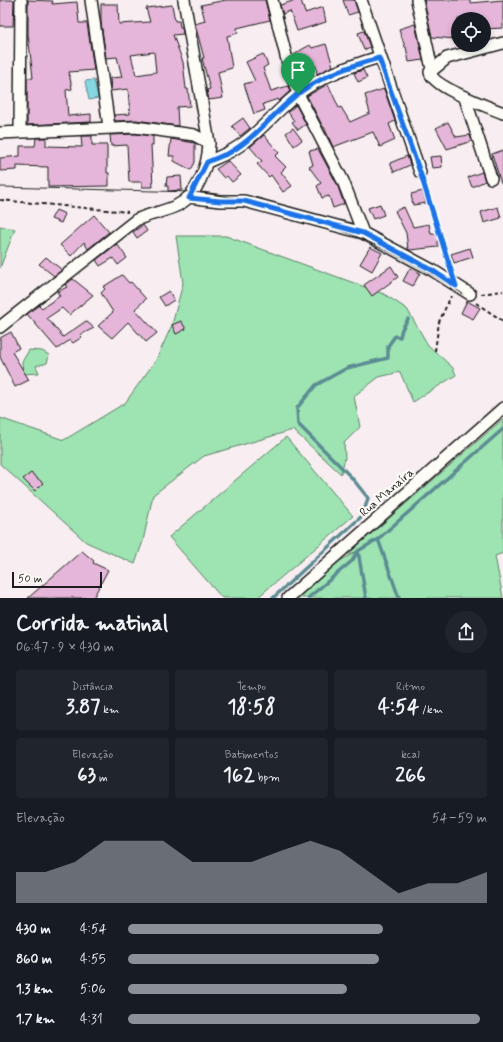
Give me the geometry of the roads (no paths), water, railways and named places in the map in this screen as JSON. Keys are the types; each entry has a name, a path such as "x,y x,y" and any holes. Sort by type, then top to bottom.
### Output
{"street":[{"path":"20,132 21,0"},
{"path":"91,0 109,128"},
{"path":"0,327 117,234 147,214 176,206 189,198 207,162 209,143 184,0"},
{"path":"272,0 298,94 343,181 363,233"},
{"path":"361,0 379,58 420,172"},
{"path":"418,0 432,69 430,72 432,78 465,98 503,113"},
{"path":"432,69 447,58 503,43"},
{"path":"207,162 230,152 246,141 298,94 338,71 379,58"},
{"path":"465,98 490,178"},
{"path":"0,133 135,127 194,135 209,143"},
{"path":"189,198 220,201 244,201 363,233 432,270 470,294"},
{"name":"Rua Manaíra","path":"288,598 503,408"}],"water":[{"path":"94,80 98,98 89,100 85,81"}],"waterway":[{"path":"273,598 363,515 368,498 352,478 298,424 297,408 316,385 347,368 388,358 388,346 395,336 400,337 402,329 408,319"},
{"path":"308,598 352,561 358,551 378,539 503,429"},
{"path":"378,539 399,598"},
{"path":"358,551 366,598"}],"tram line":[{"path":"0,187 193,192 228,197 263,205 334,227 369,242 434,275 463,294"}]}
